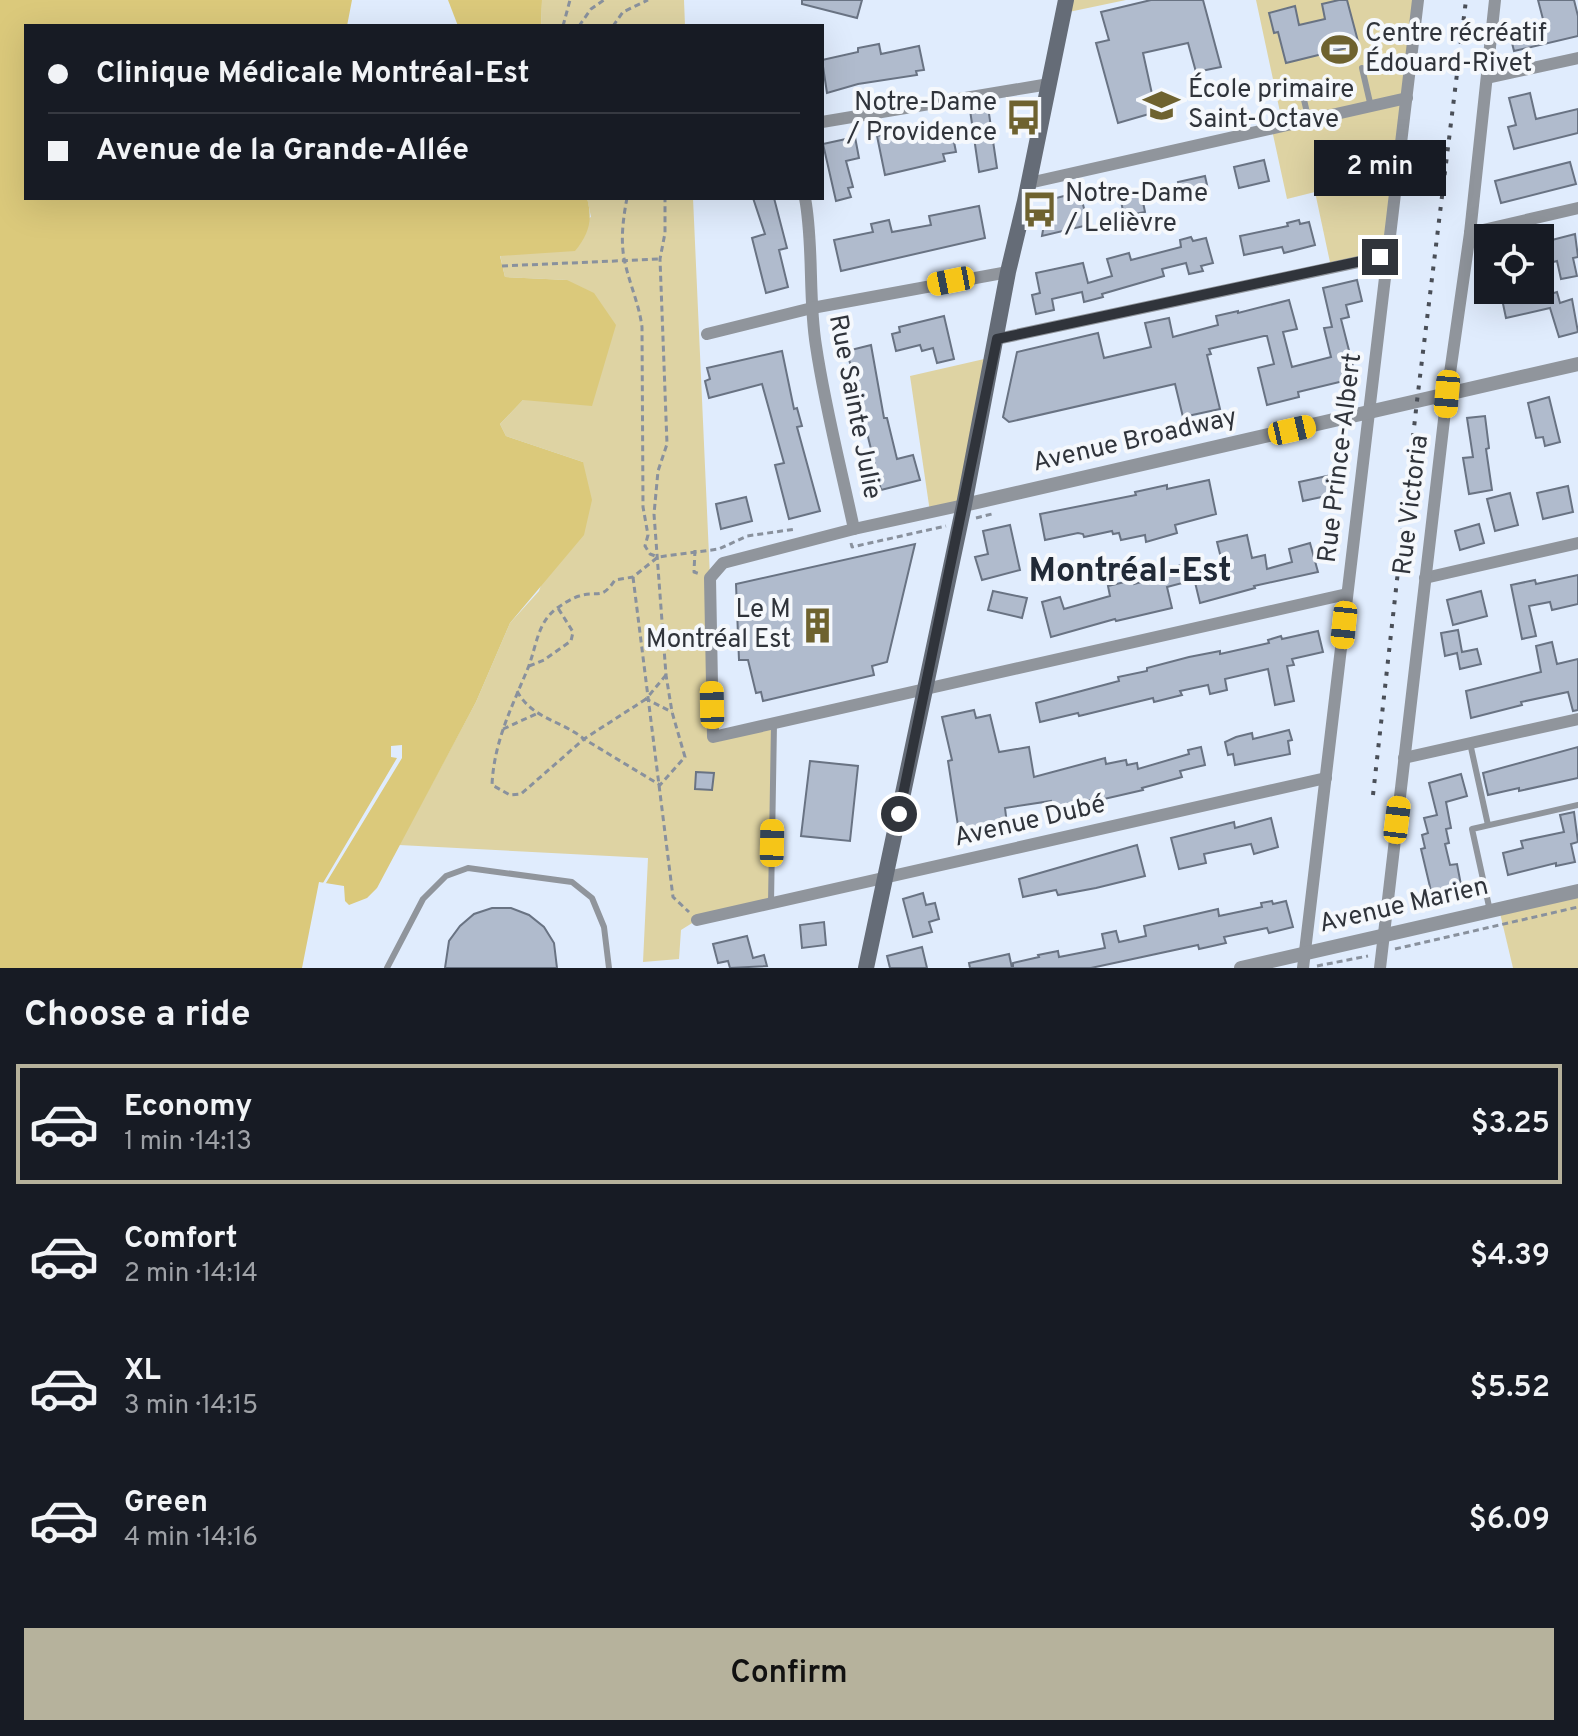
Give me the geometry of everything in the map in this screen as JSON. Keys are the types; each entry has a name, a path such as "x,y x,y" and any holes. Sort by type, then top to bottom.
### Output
{"main road":[{"path":"866,968 1066,0"}],"street":[{"name":"Rue Prince-Albert","path":"1308,963 1347,594 1418,0"},
{"name":"Rue Victoria","path":"1380,968 1447,394 1470,233 1495,0"},
{"path":"1487,78 1578,58"},
{"path":"824,122 1049,84"},
{"path":"1029,183 1407,98"},
{"name":"Rue Sainte Julie","path":"805,200 812,245 812,308 816,347 854,529"},
{"path":"1470,233 1578,208"},
{"path":"997,339 1387,256"},
{"path":"707,334 812,308 1008,272"},
{"name":"Avenue Broadway","path":"710,578 723,563 854,529 1578,364"},
{"path":"1425,578 1578,543"},
{"path":"710,578 713,737 1347,594"},
{"path":"1404,758 1578,719"},
{"name":"Avenue Dubé","path":"697,920 1326,778"},
{"name":"Avenue Marien","path":"1241,968 1308,963 1383,935 1578,891"}],"lane":[{"path":"1362,68 1371,107"},
{"path":"1300,83 1309,121"},
{"path":"771,903 774,724"},
{"path":"1470,743 1488,825"},
{"path":"1490,911 1472,829 1578,805"},
{"path":"387,968 423,899 446,876 468,868 572,882 592,898 604,927 609,968"}],"path":[{"path":"564,24 570,0"},
{"path":"580,24 591,9 604,0"},
{"path":"614,24 623,12 648,0"},
{"path":"627,200 623,222 625,262 639,304 642,327 643,507 648,535 645,546 650,554 658,557"},
{"path":"660,785 685,757 672,712 666,675 654,514 658,471 667,444 660,259 665,233 665,200"},
{"path":"502,266 660,259"},
{"path":"666,675 646,699 584,739 521,794 510,795 492,785 493,764 503,729 529,666 542,622 558,608 580,595 607,592 615,580 633,577 658,557 719,549 747,536 810,527"},
{"path":"852,547 935,528"},
{"path":"695,550 694,572 710,578"},
{"path":"633,577 673,897 697,920"},
{"path":"529,666 544,660 571,641 573,632 558,608"},
{"path":"517,691 523,702 537,714 552,723 570,728 660,785"},
{"path":"646,699 672,712"},
{"path":"503,729 537,714"},
{"path":"1308,963 1381,952 1578,907"}],"shaded area":[{"path":"0,0 352,0 347,24 24,24 24,200 587,200 588,226 584,239 575,251 500,256 505,277 567,280 594,293 616,325 592,406 523,400 500,424 506,436 583,462 592,500 584,535 510,623 476,702 377,888 367,898 349,905 345,901 344,886 319,882 302,968 0,968"},
{"path":"448,0 542,0 541,24 457,24"},
{"path":"542,0 684,0 685,24 541,24"},
{"path":"1066,0 1126,0 1064,13"},
{"path":"1256,0 1418,0 1387,256 1331,267 1315,192 1287,199 1272,130 1283,126"},
{"path":"587,200 693,200 710,578 713,736 774,724 771,903 697,920 681,930 679,959 643,962 648,858 399,845 476,702 510,623 539,591 583,462 506,436 500,424 523,400 567,280 505,277 500,255 591,217"},
{"path":"993,357 964,505 930,512 910,376"},
{"path":"1578,891 1578,968 1513,968 1499,909"}],"pier":[{"path":"402,745 402,758 326,883 323,883 397,758 391,757 391,746"}],"building":[{"path":"802,0 862,0 857,18 802,4"},
{"path":"1151,0 1203,0 1221,67 1196,72 1188,43 1143,53 1156,112 1118,123 1096,43 1109,40 1101,12"},
{"path":"1347,0 1359,45 1286,63 1278,32 1274,33 1269,13 1295,6 1299,25 1325,19 1322,4"},
{"path":"1538,0 1574,0 1578,36 1514,51 1510,35 1538,28 1537,25 1544,23"},
{"path":"879,44 881,54 919,46 924,70 916,71 917,75 858,84 827,93 824,60 858,52 858,48"},
{"path":"1530,93 1536,119 1578,109 1578,133 1514,149 1508,127 1516,125 1509,98"},
{"path":"988,107 997,168 979,172 970,110"},
{"path":"951,127 956,152 943,154 945,161 885,175 877,136 890,133 891,137 898,135 899,138"},
{"path":"855,137 859,158 846,161 853,187 848,188 851,197 836,201 824,144"},
{"path":"1264,160 1269,181 1239,188 1234,167"},
{"path":"1570,162 1576,184 1501,203 1495,181"},
{"path":"1205,176 1209,194 1182,201 1178,182"},
{"path":"1080,192 1088,225 1042,236 1048,200"},
{"path":"1141,192 1145,212 1124,216 1120,196"},
{"path":"754,200 775,200 787,248 779,250 788,287 766,293 752,238 765,234"},
{"path":"979,206 985,238 841,271 834,240 873,232 871,224 889,220 892,232 931,225 929,216"},
{"path":"1299,220 1300,224 1309,222 1315,245 1284,253 1282,247 1244,255 1240,236 1288,226 1287,223"},
{"path":"1575,234 1578,257 1573,258 1577,276 1561,279 1557,261 1554,262 1554,239"},
{"path":"1191,237 1193,241 1206,238 1213,263 1201,266 1203,271 1189,274 1186,263 1162,269 1164,276 1102,294 1103,297 1084,302 1082,292 1052,299 1054,310 1036,314 1032,295 1040,293 1036,273 1083,263 1088,283 1112,276 1107,259 1129,253 1131,260 1181,247 1180,240"},
{"path":"1357,280 1362,301 1346,305 1349,317 1341,319 1356,378 1298,392 1299,397 1267,405 1258,368 1274,364 1267,336 1264,336 1209,349 1211,354 1207,355 1220,409 1183,417 1175,384 1009,422 1003,417 1017,352 1098,333 1104,358 1151,347 1145,323 1169,318 1173,337 1218,325 1216,316 1289,300 1297,329 1283,332 1292,367 1331,357 1324,328 1332,327 1323,288"},
{"path":"1557,292 1560,303 1572,299 1578,332 1559,337 1550,308 1506,318 1503,304 1554,304 1554,293"},
{"path":"944,316 954,359 937,363 933,348 922,351 920,345 896,351 892,334 900,332 899,327"},
{"path":"871,345 884,418 887,418 897,459 913,455 920,480 881,490 847,351"},
{"path":"782,351 794,409 797,408 802,426 797,427 820,511 789,519 775,465 784,463 762,384 709,398 705,381 710,379 707,368"},
{"path":"1549,397 1560,442 1545,446 1543,437 1536,438 1528,403"},
{"path":"1485,416 1492,490 1469,494 1463,458 1473,457 1467,418"},
{"path":"1327,476 1331,495 1303,501 1299,482"},
{"path":"1209,480 1216,514 1175,525 1177,533 1146,542 1145,535 1121,540 1119,533 1113,534 1112,531 1084,537 1078,533 1045,540 1040,514 1136,495 1135,492 1167,485 1167,489"},
{"path":"1568,486 1573,512 1543,519 1537,493"},
{"path":"1510,493 1518,525 1495,531 1487,499"},
{"path":"746,497 752,521 721,529 716,504"},
{"path":"1479,524 1484,543 1460,550 1455,531"},
{"path":"1010,525 1020,570 982,580 975,557 988,554 983,531"},
{"path":"1247,535 1252,558 1265,555 1267,569 1292,562 1289,549 1310,543 1318,572 1254,586 1200,603 1193,574 1223,566 1217,542"},
{"name":"Le M Montréal Est","path":"915,544 887,662 872,666 874,675 763,701 761,692 756,693 748,660 739,660 736,584"},
{"path":"1186,564 1190,581 1167,587 1172,608 1115,619 1051,637 1042,602 1060,597 1064,609 1110,596 1108,586 1133,580 1134,584 1172,574 1170,568"},
{"path":"1578,575 1578,604 1552,610 1550,602 1529,606 1536,636 1522,639 1511,585 1535,580 1536,584"},
{"path":"993,591 1027,598 1022,618 988,610"},
{"path":"1481,591 1487,616 1453,625 1447,600"},
{"path":"1458,630 1462,652 1477,649 1481,664 1460,669 1457,653 1445,656 1441,633"},
{"path":"1318,631 1323,652 1292,659 1294,665 1287,666 1294,701 1275,705 1268,669 1225,679 1227,690 1210,694 1208,685 1180,691 1182,695 1154,702 1153,698 1040,722 1036,703 1119,681 1118,677 1189,657 1220,651 1220,654 1269,643 1268,640 1281,636 1282,639"},
{"path":"1552,642 1557,664 1578,659 1578,710 1573,711 1568,692 1521,702 1522,705 1471,718 1466,691 1541,672 1536,646"},
{"path":"974,710 976,718 990,715 999,752 1029,747 1034,777 1105,758 1106,764 1126,760 1127,765 1137,763 1138,769 1189,754 1188,750 1201,747 1205,765 1180,771 1182,777 1143,790 1091,802 1053,809 1051,801 1005,808 1007,824 959,832 948,761 952,760 942,717"},
{"path":"1289,730 1292,740 1288,741 1290,754 1235,765 1233,754 1228,755 1225,742 1236,737 1252,733 1253,739"},
{"path":"1578,747 1578,778 1488,795 1483,773"},
{"path":"810,761 858,766 850,841 801,836"},
{"path":"696,772 714,773 712,790 695,789"},
{"path":"1461,774 1467,796 1446,802 1451,828 1446,829 1449,843 1445,844 1450,865 1457,864 1461,885 1431,891 1421,849 1425,848 1422,835 1428,833 1424,818 1437,815 1429,783"},
{"path":"1574,812 1578,842 1571,844 1575,862 1556,866 1556,863 1508,875 1503,853 1523,848 1521,841 1564,832 1560,815"},
{"path":"1271,818 1278,847 1254,854 1251,844 1204,854 1206,863 1179,869 1171,838 1234,822 1235,828"},
{"path":"1137,845 1145,876 1058,895 1056,890 1023,897 1019,879"},
{"path":"923,893 926,905 935,903 939,919 929,922 932,932 913,937 903,899"},
{"path":"1272,901 1273,904 1286,901 1293,927 1269,933 1267,928 1224,937 1226,943 1199,949 1198,945 1091,968 1013,968 1013,963 1038,955 1058,951 1059,957 1105,948 1102,934 1116,931 1119,942 1146,936 1144,926 1218,909 1219,916 1262,907 1261,903"},
{"path":"492,908 511,908 529,915 544,927 554,943 557,968 445,968 449,941 460,926 474,914"},
{"path":"824,922 826,945 802,948 800,925"},
{"path":"747,936 753,958 764,955 767,966 730,968 728,961 718,963 713,944"},
{"path":"922,947 927,968 890,968 887,956"},
{"path":"1009,954 1012,968 970,968 969,963"}],"railway":[{"path":"1373,795 1466,0"}],"place":[{"name":"Centre récréatif Édouard-Rivet","path":"1339,49"},
{"name":"École primaire Saint-Octave","path":"1162,105"},
{"name":"Notre-Dame / Providence","path":"1023,118"},
{"name":"Notre-Dame / Lelièvre","path":"1039,209"},
{"name":"Le M Montréal Est","path":"817,625"}],"district":[{"name":"Montréal-Est","path":"1130,572"}],"route":[{"path":"899,814 997,339 1380,257"}]}
